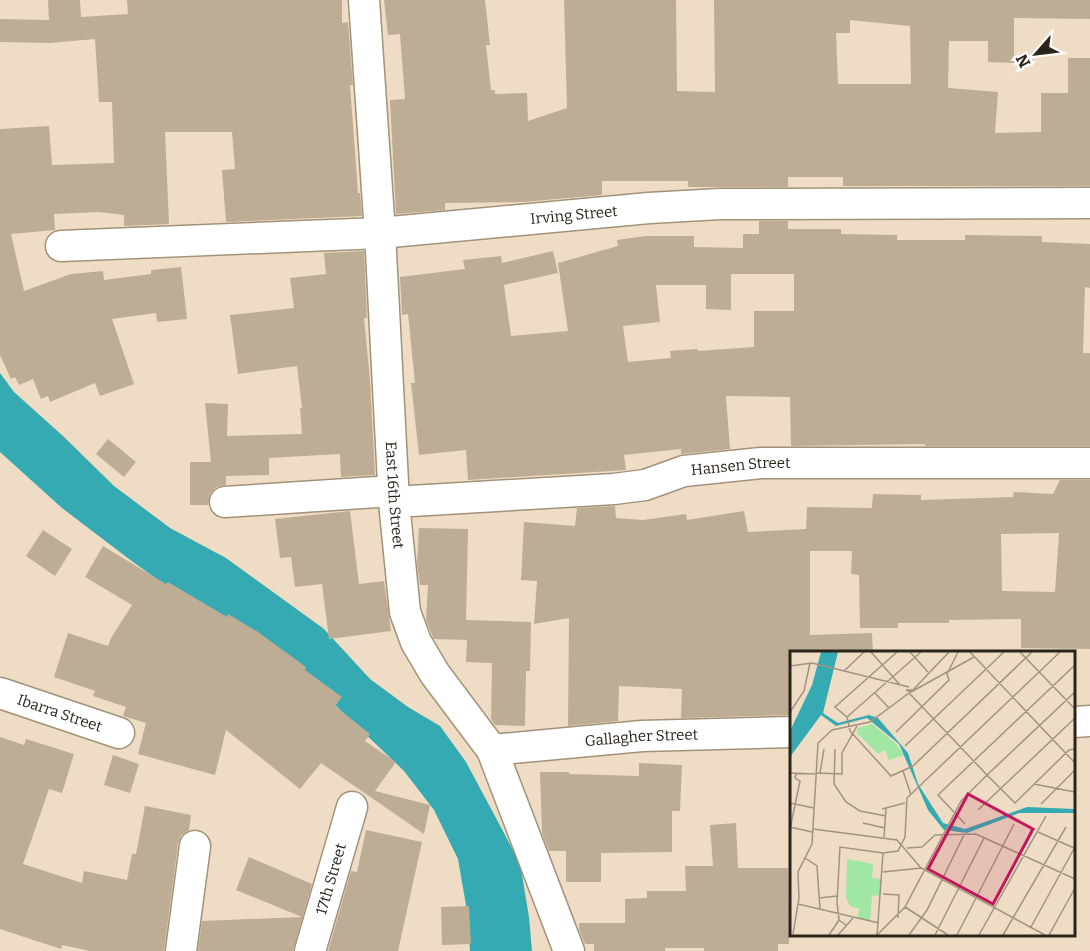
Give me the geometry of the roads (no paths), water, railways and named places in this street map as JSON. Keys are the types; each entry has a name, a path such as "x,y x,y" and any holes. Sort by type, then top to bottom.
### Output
{"street":[{"name":"East 16th Street","path":"364,0 380,233 394,496 405,612 416,642 435,674 492,750 569,951"},
{"name":"Irving Street","path":"61,246 380,233 649,208 720,204 1090,203"},
{"name":"Hansen Street","path":"225,502 615,489 645,485 684,471 761,463 1090,463"},
{"name":"Ibarra Street","path":"0,693 119,733"},
{"path":"1075,722 1090,721"},
{"name":"Gallagher Street","path":"492,750 642,736 790,732"},
{"name":"17th Street","path":"310,951 352,807"},
{"path":"182,951 195,846"}],"water":[{"path":"0,373 14,392 114,486 170,528 226,558 324,629 370,679 408,707 440,726 466,762 520,863 532,951 470,951 467,911 458,859 434,810 404,771 287,659 187,601 62,508 0,452"}]}
